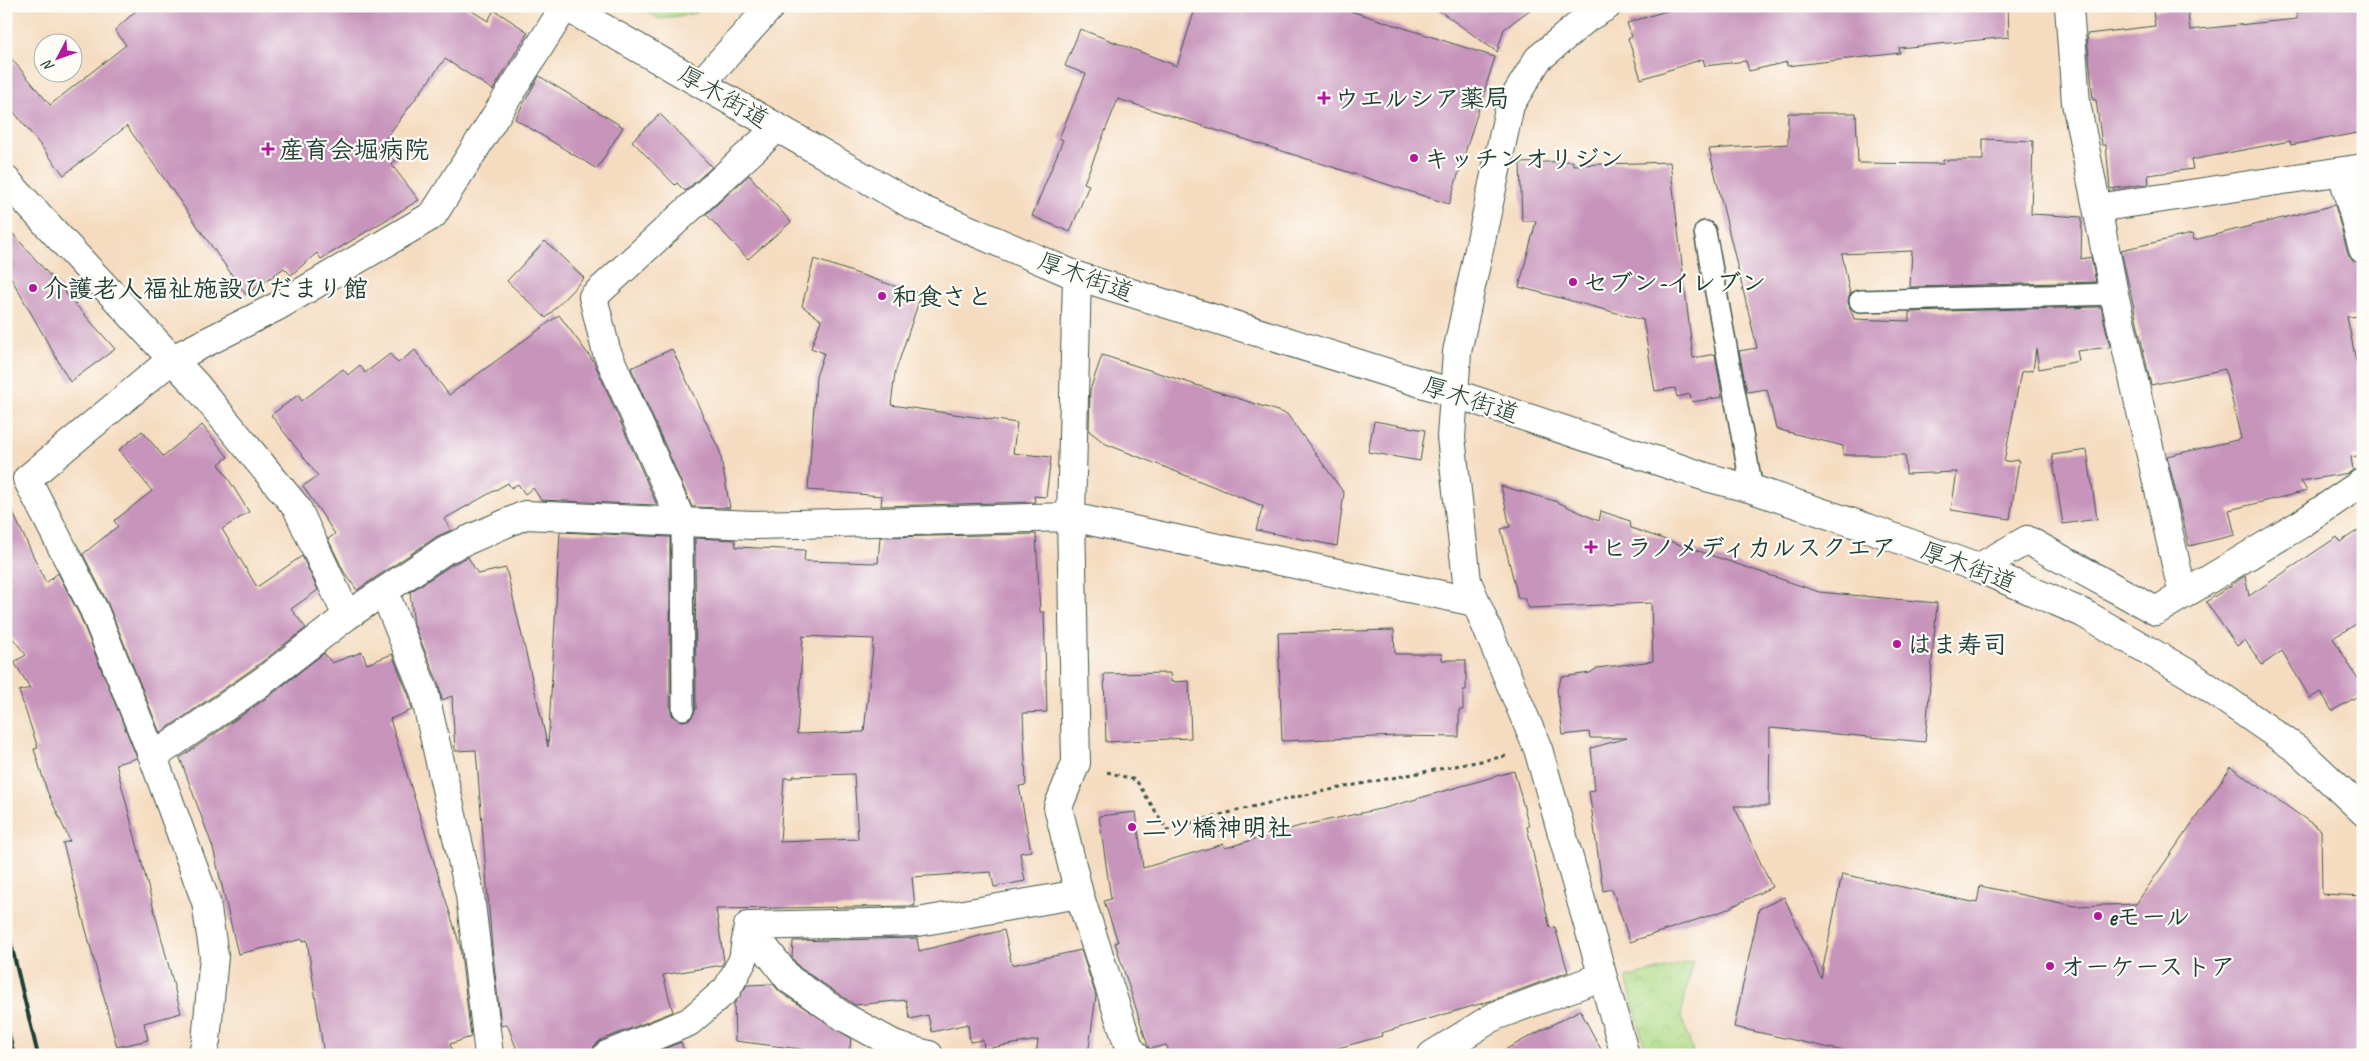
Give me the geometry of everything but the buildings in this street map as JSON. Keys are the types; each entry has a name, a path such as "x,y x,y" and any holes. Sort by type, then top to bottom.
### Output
{"street":[{"path":"202,1055 206,1041 214,956 206,902 153,757 94,610 27,479 171,360 278,306 433,215 565,6"},
{"name":"厚木街道","path":"565,6 916,207 1077,276 1453,392 1706,477 1752,489 1978,568 2083,613 2189,674 2298,750 2363,811"},
{"path":"701,83 771,6"},
{"path":"2069,6 2076,103 2114,294 2183,595"},
{"path":"1591,10 1538,59 1510,105 1457,352 1451,437 1467,581 1538,749 1601,978 1625,1055"},
{"path":"682,522 606,350 593,297 777,128"},
{"path":"2097,208 2352,170 2363,250"},
{"path":"6,180 196,386 297,508 347,616"},
{"path":"1077,276 1071,517 1076,763 1058,807 1080,894 1129,1047 1135,1055"},
{"path":"1978,568 2027,540 2156,611 2301,524 2363,482"},
{"path":"153,757 263,681 347,616 445,550 525,515 753,525 1071,517 1475,602"},
{"path":"384,592 424,690 470,895 489,1055"},
{"path":"748,926 918,922 1080,894"},
{"path":"607,1055 689,1022 727,989 743,960 748,926"},
{"path":"748,926 788,979 844,1017 899,1047 929,1055"},
{"path":"1432,1055 1495,1016 1601,978"}],"lane":[{"path":"1705,232 1752,489"},
{"path":"1860,301 2114,294"},
{"path":"682,522 683,709"}],"path":[{"path":"1076,763 1136,780 1166,830 1282,800 1499,757"}],"green space":[{"path":"638,6 702,6 696,13 659,19"},
{"path":"1693,961 1681,1016 1694,1055 1647,1055 1626,978"}],"railway":[{"path":"6,923 38,1055"},
{"path":"6,1022 14,1055"}],"place":[{"name":"ウエルシア薬局","path":"1324,98"},
{"name":"産育会堀病院","path":"268,149"},
{"name":"キッチンオリジン","path":"1414,158"},
{"name":"セブン-イレブン","path":"1573,282"},
{"name":"介護老人福祉施設ひだまり館","path":"33,288"},
{"name":"和食さと","path":"882,296"},
{"name":"ヒラノメディカルスクエア","path":"1591,547"},
{"name":"はま寿司","path":"1897,644"},
{"name":"二ツ橋神明社","path":"1132,827"},
{"name":"eモール","path":"2098,916"},
{"name":"オーケーストア","path":"2050,966"}]}
